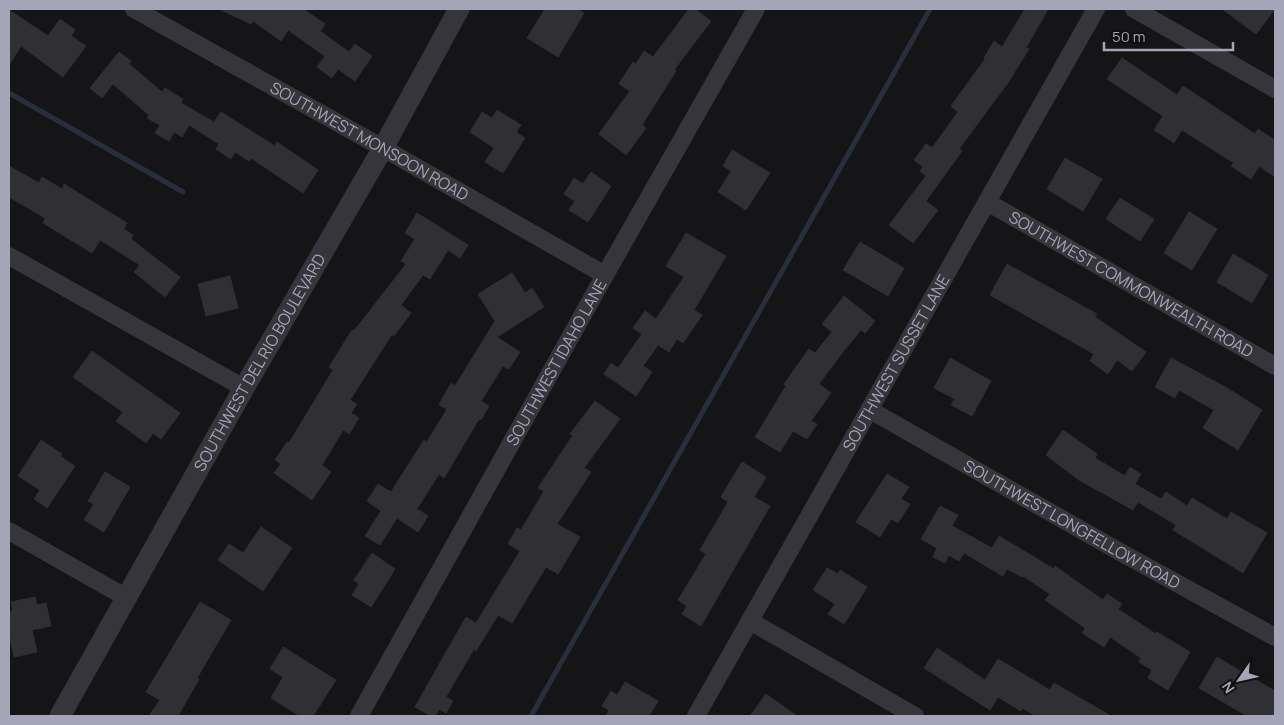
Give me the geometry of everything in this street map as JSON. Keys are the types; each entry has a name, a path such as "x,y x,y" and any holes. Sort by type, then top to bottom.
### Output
{"street":[{"name":"SOUTHWEST MONSOON ROAD","path":"134,9 605,275"},
{"name":"SOUTHWEST DEL RIO BOULEVARD","path":"60,716 244,388 383,148 459,9"},
{"name":"SOUTHWEST IDAHO LANE","path":"358,716 756,9"},
{"name":"SOUTHWEST SUSSET LANE","path":"696,716 1096,9"},
{"path":"1134,9 1275,89"},
{"name":"SOUTHWEST COMMONWEALTH ROAD","path":"987,202 1275,366"},
{"path":"9,256 244,388"},
{"name":"SOUTHWEST LONGFELLOW ROAD","path":"870,410 1122,553 1275,637"},
{"path":"9,532 127,598"},
{"path":"750,621 915,716"}],"building":[{"path":"219,9 303,9 325,24 320,31 349,52 355,44 372,56 355,81 338,69 332,78 317,67 325,56 288,30 281,41 253,21 251,24"},
{"path":"545,9 577,9 584,13 558,57 527,38"},
{"path":"689,9 695,9 711,21 674,70 676,71 642,125 646,128 626,155 599,134 630,91 619,84 633,62 636,64 644,51 653,57"},
{"path":"1025,9 1048,9 1026,48 1029,49 1007,84 959,149 962,151 926,201 938,210 913,243 889,225 926,176 920,171 923,167 914,160 926,144 932,148 958,112 951,106 985,59 994,41 1002,47"},
{"path":"1222,9 1275,9 1256,34"},
{"path":"9,10 48,36 60,19 75,30 71,36 86,46 63,77 21,46 9,65"},
{"path":"119,52 131,61 129,64 162,92 165,88 183,99 181,103 214,122 221,112 275,146 277,142 318,170 303,193 251,158 249,161 235,152 231,159 216,149 219,144 189,125 182,137 174,132 169,141 155,133 160,125 147,118 149,115 113,84 102,98 90,88"},
{"path":"1122,58 1177,95 1183,86 1255,134 1258,129 1275,140 1275,177 1259,166 1251,179 1231,166 1234,163 1182,130 1174,143 1154,130 1163,116 1107,79"},
{"path":"497,110 521,125 516,132 525,138 503,173 485,162 494,148 470,132 482,112 492,118"},
{"path":"732,150 770,173 746,210 718,192 731,171 723,166"},
{"path":"1065,158 1102,179 1083,211 1047,189"},
{"path":"9,166 39,183 42,177 62,189 64,184 127,223 124,229 133,235 131,239 180,277 165,297 134,272 140,265 100,240 92,253 43,223 45,218 9,197"},
{"path":"591,172 611,186 588,222 569,210 575,201 564,194 574,178 583,184"},
{"path":"1120,198 1154,219 1140,241 1106,219"},
{"path":"1189,212 1217,229 1192,270 1164,253"},
{"path":"417,213 468,245 460,258 448,250 430,279 423,275 401,305 411,313 394,336 392,334 350,400 357,404 351,413 359,418 349,434 343,430 322,465 331,472 312,500 274,473 281,464 275,460 287,442 289,443 333,370 329,367 352,330 354,331 406,264 401,261 415,239 405,233"},
{"path":"686,233 726,256 694,310 702,315 683,343 677,339 669,352 658,345 643,366 652,372 636,396 604,374 611,363 618,368 642,334 633,328 645,311 656,319 684,277 666,266"},
{"path":"860,242 904,268 888,296 843,270"},
{"path":"1233,254 1268,275 1252,303 1217,282"},
{"path":"1007,264 1097,314 1095,317 1146,352 1132,371 1117,360 1108,374 1090,361 1094,354 990,295"},
{"path":"512,273 525,293 532,288 544,307 497,337 520,352 509,369 503,366 481,401 489,406 481,420 479,419 444,478 439,474 417,509 428,516 418,532 397,518 380,545 365,536 381,511 367,501 378,484 391,492 424,440 427,442 447,409 439,405 451,383 455,386 495,321 478,294"},
{"path":"230,276 238,308 206,316 198,284"},
{"path":"844,296 875,321 865,333 861,330 819,384 831,393 811,421 817,424 807,439 793,431 780,452 755,437 786,386 784,384 809,349 815,353 832,332 822,324"},
{"path":"92,351 180,413 161,439 153,433 146,443 116,421 123,412 73,377"},
{"path":"950,358 991,381 972,416 951,405 955,399 934,388"},
{"path":"1171,358 1227,388 1262,410 1238,450 1203,428 1214,410 1179,390 1175,398 1155,387"},
{"path":"595,401 620,419 584,468 591,472 557,524 580,537 558,574 546,567 512,623 498,615 476,651 474,649 446,697 453,701 446,713 439,709 435,716 431,716 415,707 466,617 476,623 520,551 508,544 517,528 521,530 544,491 538,488 573,435 570,434"},
{"path":"1063,430 1097,454 1095,458 1125,476 1130,467 1141,474 1135,484 1161,499 1166,492 1187,506 1192,498 1227,519 1231,512 1267,533 1243,573 1173,530 1176,525 1138,502 1133,510 1079,480 1046,455"},
{"path":"41,440 62,454 61,457 75,466 47,508 34,499 40,490 18,476"},
{"path":"742,462 766,477 754,497 770,506 701,626 682,614 687,606 678,600 706,554 700,550 728,502 721,497"},
{"path":"105,472 130,487 104,532 84,520 94,504 88,501"},
{"path":"887,474 909,487 901,499 910,504 898,523 891,519 880,537 856,522"},
{"path":"940,506 958,515 952,526 992,548 999,536 1054,569 1055,566 1103,600 1107,594 1122,604 1118,609 1156,634 1157,632 1190,652 1168,690 1148,678 1152,670 1139,662 1141,658 1110,637 1104,647 1082,633 1085,628 1045,600 1050,594 1023,576 1007,569 1003,576 964,553 959,561 949,555 945,563 933,557 937,548 921,539"},
{"path":"261,527 292,548 263,591 218,560 229,544 243,553"},
{"path":"372,553 395,569 371,607 352,595 359,584 354,580"},
{"path":"827,568 838,574 840,570 867,587 844,624 828,614 835,604 813,590"},
{"path":"35,597 37,605 46,603 51,626 32,630 37,652 14,657 9,634 9,612 13,611 11,602"},
{"path":"200,602 231,620 197,678 199,679 178,716 149,716 160,700 146,692"},
{"path":"283,647 336,680 313,716 300,716 271,698 283,677 270,669"},
{"path":"937,648 985,680 998,659 1050,690 1054,683 1111,716 1036,716 1022,708 1021,711 998,697 990,710 924,668"},
{"path":"1217,657 1275,691 1275,716 1247,716 1199,688"},
{"path":"625,682 658,701 649,716 606,716 609,710 602,706 611,691 617,695"},
{"path":"766,694 797,716 750,716"}],"waterway":[{"path":"531,716 930,9"},
{"path":"9,93 183,192"}]}
